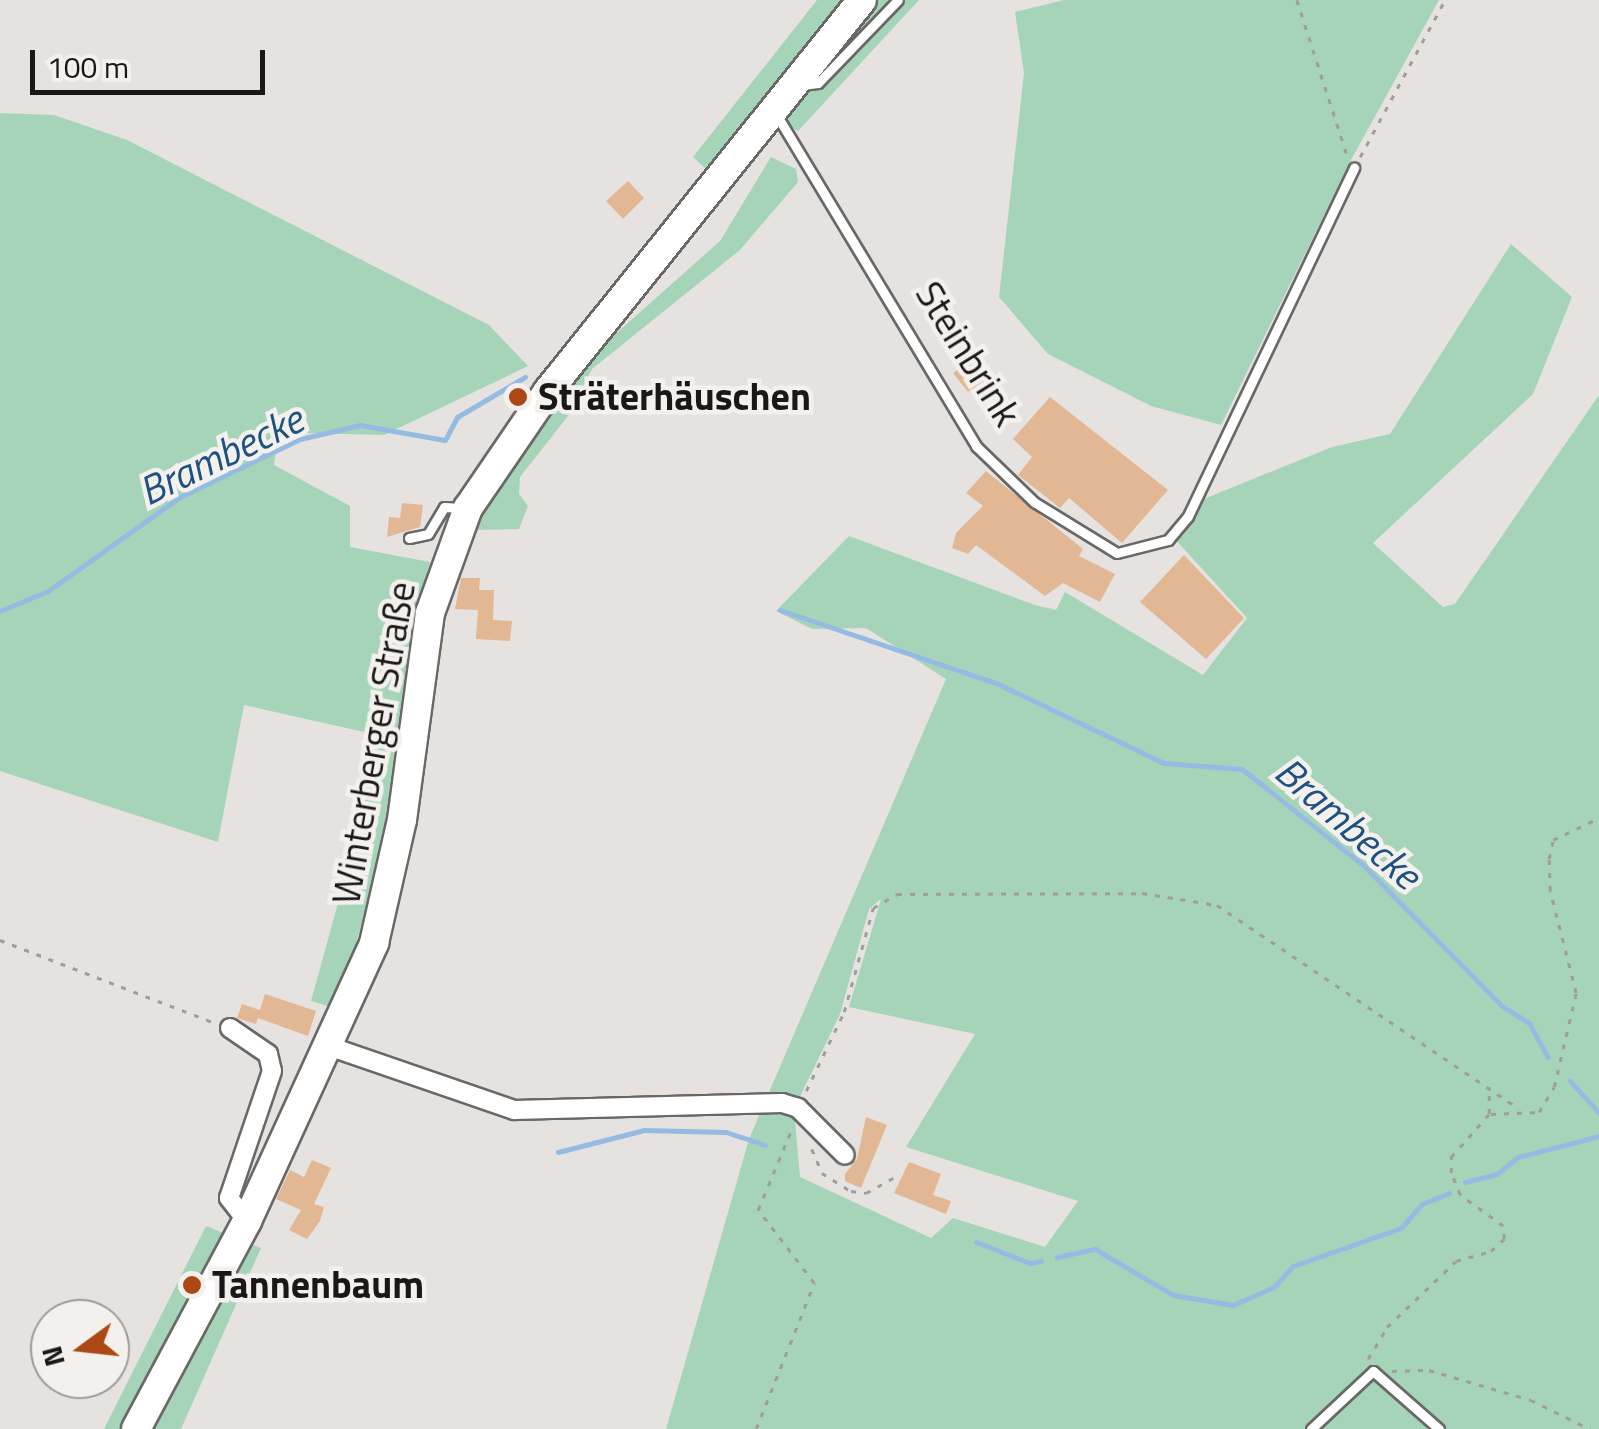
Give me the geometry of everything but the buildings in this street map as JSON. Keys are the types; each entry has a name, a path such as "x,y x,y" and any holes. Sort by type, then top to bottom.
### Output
{"main road":[{"path":"773,110 862,0"},
{"name":"Winterberger Straße","path":"136,1429 247,1221 331,1047 383,914 402,820 421,656 438,583 468,508 494,466 773,110"}],"street":[{"path":"230,1028 268,1054 272,1071 229,1198 247,1221"},
{"path":"331,1047 514,1110 549,1114 767,1101 798,1108 845,1156"}],"lane":[{"path":"794,84 818,84 898,0"},
{"name":"Steinbrink","path":"773,110 976,446 1034,502 1118,554 1168,540 1188,516 1354,168"},
{"name":"Winterberger Straße","path":"409,538 428,534 444,507 468,508"},
{"path":"1311,1429 1373,1372 1439,1429"}],"path":[{"path":"1297,0 1354,168"},
{"path":"1354,168 1445,0"},
{"path":"1590,1429 1531,1400 1429,1370 1373,1372 1367,1356 1387,1326 1464,1254 1500,1246 1502,1226 1460,1195 1451,1173 1451,1156 1489,1114 1519,1109 1539,1112 1554,1086 1576,993 1550,891 1554,840 1599,818"},
{"path":"756,1429 814,1283 758,1210 798,1108 844,1012 874,908 897,894 1142,893 1216,905 1519,1109"},
{"path":"0,940 230,1028"},
{"path":"1489,1086 1489,1114"}],"green space":[{"path":"817,0 919,0 798,131 756,108 707,170 693,157"},
{"path":"1064,0 1439,0 1351,160 1221,425 1151,406 1048,354 999,297 1024,73 1015,12"},
{"path":"0,113 54,115 127,140 489,325 528,366 384,435 301,433 277,442 274,465 350,506 350,547 430,562 411,638 391,816 338,1009 311,1001 348,867 373,734 244,705 218,842 0,771"},
{"path":"771,157 796,169 798,182 740,250 592,369 568,416 520,477 519,494 528,506 519,529 474,530 502,475 583,363 720,241"},
{"path":"1511,244 1572,297 1533,394 1373,543 1443,607 1455,604 1599,395 1599,1429 666,1429 749,1139 946,679 866,628 812,629 776,611 849,536 1035,605 1056,610 1065,592 1203,675 1247,618 1175,539 1189,505 1332,447 1390,434","holes":["881,899 849,1007 975,1034 906,1147 1078,1201 1045,1247 953,1218 931,1238 800,1177 794,1109 840,1014 869,909"]},
{"path":"206,1226 261,1248 181,1429 104,1429 119,1399 130,1399 130,1377"}],"waterway":[{"name":"Brambecke","path":"0,611 48,591 180,497 300,439 360,425 445,440 457,417 525,377"},
{"name":"Brambecke","path":"780,610 996,683 1164,763 1242,769 1364,866 1502,1006 1529,1023 1548,1057"},
{"name":"Brambecke","path":"1570,1081 1599,1113"},
{"path":"558,1152 644,1130 726,1132 765,1145"},
{"path":"1465,1182 1497,1174 1518,1157 1599,1136"},
{"path":"1057,1257 1095,1249 1173,1295 1233,1305 1274,1287 1293,1266 1401,1228 1422,1204 1449,1193"},
{"path":"976,1242 1030,1263 1041,1261"}],"place":[{"name":"Sträterhäuschen","path":"518,397"},
{"name":"Tannenbaum","path":"192,1285"}]}
